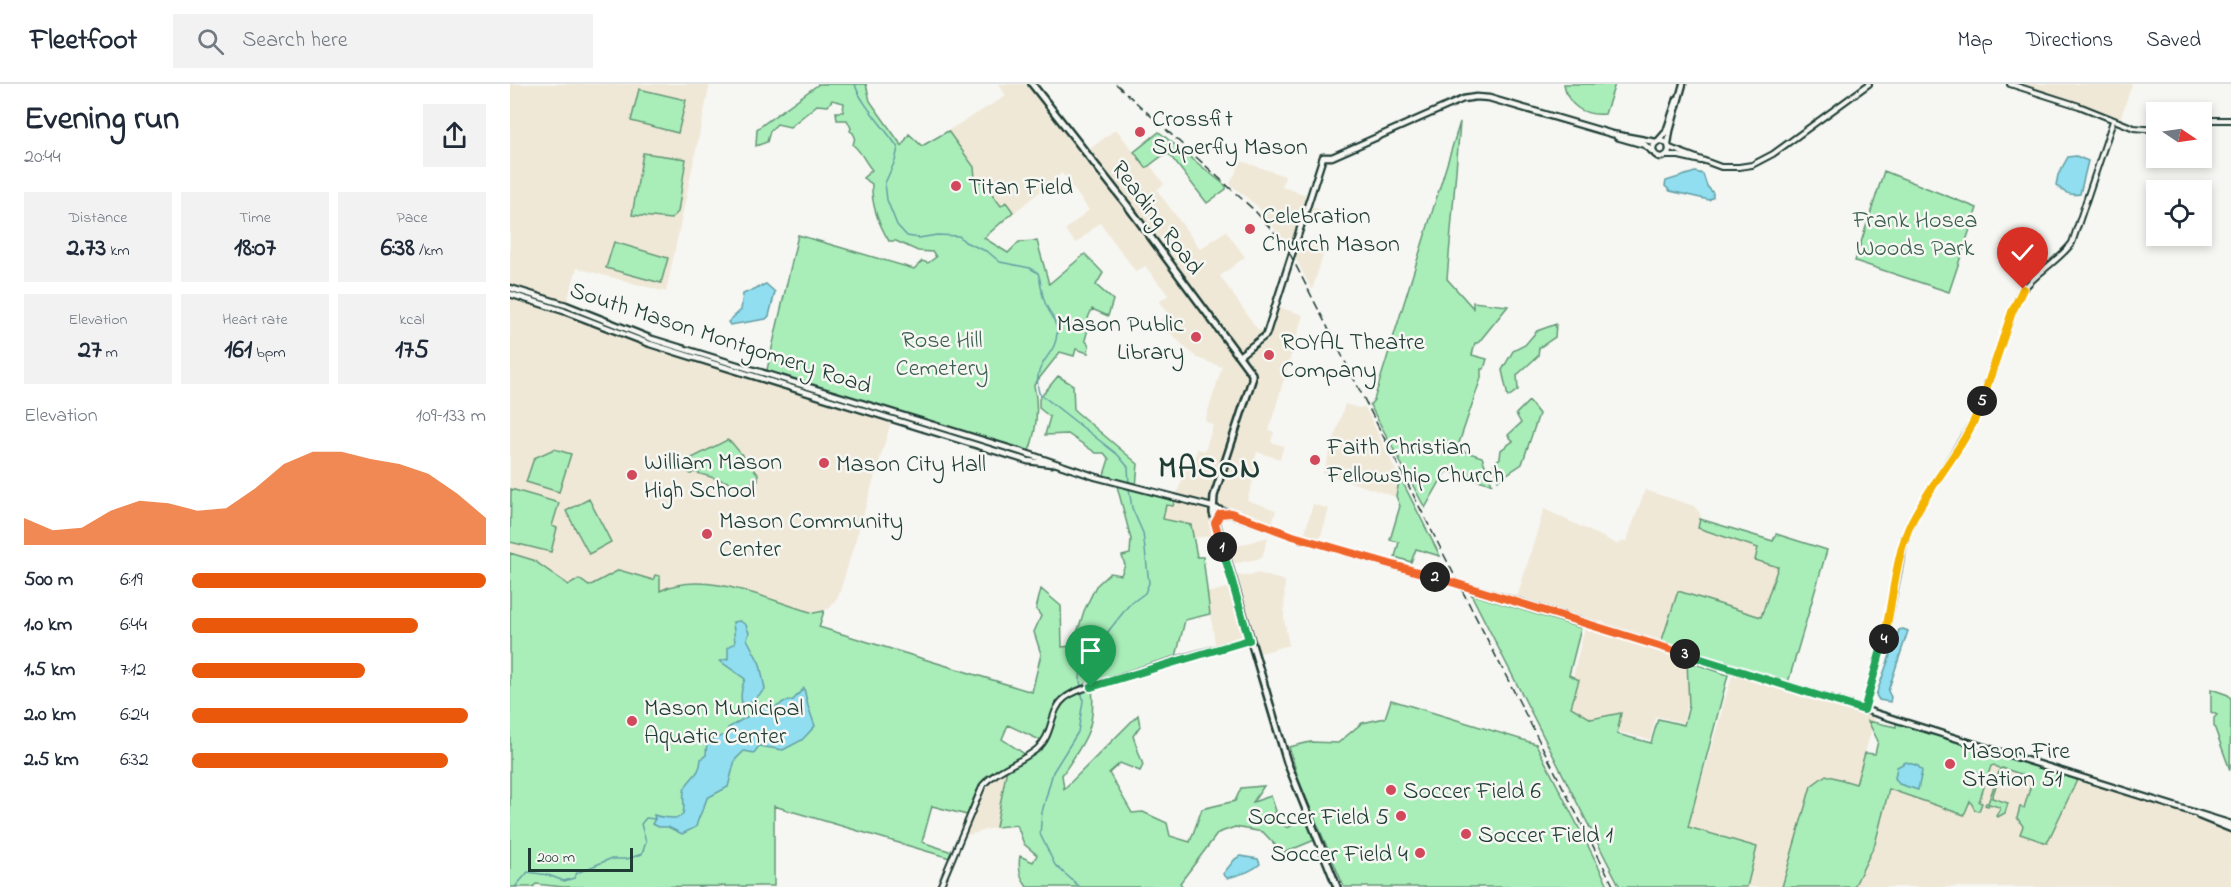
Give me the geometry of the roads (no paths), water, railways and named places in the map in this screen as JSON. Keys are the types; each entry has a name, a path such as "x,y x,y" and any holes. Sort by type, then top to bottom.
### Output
{"main road":[{"name":"Reading Road","path":"1032,84 1127,205 1252,374 1212,507"},
{"path":"1239,356 1266,335 1323,157 1332,158 1455,103 1476,97 1489,98 1612,134 1648,146 1660,157 1667,156 1683,84"},
{"path":"1653,152 1657,142 1666,132 1674,105 1680,94"},
{"path":"1612,134 1657,142 1664,141 1669,146"},
{"name":"South Mason Montgomery Road","path":"510,288 566,305 652,339 1028,454 1057,465"},
{"name":"South Mason Montgomery Road","path":"510,294 564,311 681,354 1028,460 1057,465 1212,507 1293,536 1516,601 2182,810"},
{"path":"1212,507 1249,640 1295,783 1337,887"},
{"path":"1215,523 1220,514 1231,513"},
{"path":"2182,810 2231,824"},
{"path":"2182,810 2231,829"}],"street":[{"path":"1667,156 1679,156 1732,168 1757,163 1773,154 1869,84"},
{"path":"2010,84 2079,106 2113,121 2146,130"},
{"path":"2212,120 2231,120"},
{"path":"1864,710 1882,649 1906,534 1975,418 2019,295 2028,283 2064,254 2072,243 2113,121"},
{"path":"1669,146 1705,162"},
{"path":"940,887 983,786 992,777 1043,744 1049,734 1058,705 1072,694 1091,687 1249,640"}],"water":[{"path":"2076,156 2088,161 2080,194 2069,194 2056,185 2058,175 2068,157"},
{"path":"1695,172 1703,174 1707,186 1713,193 1713,197 1709,200 1670,191 1665,186 1666,181"},
{"path":"766,284 775,292 769,316 766,319 730,325 728,322 741,310 743,294"},
{"path":"740,621 746,625 749,633 747,639 760,664 765,689 748,703 742,703 741,700 745,679 720,661 728,659 728,647 735,643 733,622"},
{"path":"1899,630 1908,631 1888,691 1891,697 1890,702 1879,700 1876,695"},
{"path":"804,688 815,726 802,740 783,750 759,746 754,753 744,751 735,760 728,787 707,798 696,827 682,834 668,827 652,824 655,819 654,815 673,818 682,815 685,788 697,772 701,759 706,755 707,741 725,735 728,728 763,707 774,707 793,700"},
{"path":"1906,762 1918,766 1922,771 1918,790 1899,784 1895,778 1897,767"},
{"path":"1240,856 1258,859 1260,864 1249,871 1227,878 1223,874"}],"waterway":[{"path":"855,84 867,107 898,148 885,183 887,200 897,225 907,236 919,238 937,235 959,236 965,242 988,252 1000,262 1030,268 1038,273 1044,301 1055,322 1057,332 1053,348 1038,373 1039,393 1118,455 1128,467 1129,484"},
{"path":"1080,887 1055,865 1040,834 1042,812 1053,772 1078,732 1083,701 1080,680 1081,664 1086,653 1103,638 1129,605 1145,593 1149,583 1143,533 1132,508 1129,489"},
{"path":"515,887 528,872 548,875 564,881 610,859 627,859 642,854 646,842 641,824 646,818 655,819"}],"railway":[{"path":"1116,84 1254,210 1291,256 1614,887"}],"place":[{"name":"Crossfit Superfly Mason","path":"1140,132"},
{"name":"Titan Field","path":"956,186"},
{"name":"Celebration Church Mason","path":"1250,229"},
{"name":"Mason Public Library","path":"1196,337"},
{"name":"ROYAL Theatre Company","path":"1269,355"},
{"name":"Faith Christian Fellowship Church","path":"1315,460"},
{"name":"Mason City Hall","path":"824,463"},
{"name":"William Mason High School","path":"632,475"},
{"name":"Mason Community Center","path":"707,534"},
{"name":"Mason Municipal Aquatic Center","path":"632,721"},
{"name":"Mason Fire Station 51","path":"1950,764"},
{"name":"Soccer Field 6","path":"1391,790"},
{"name":"Soccer Field 5","path":"1401,816"},
{"name":"Soccer Field 1","path":"1466,834"},
{"name":"Soccer Field 4","path":"1420,853"}],"district":[{"name":"MASON","path":"1210,467"}],"park label":[{"name":"Frank Hosea Woods Park","path":"1915,233"},
{"name":"Rose Hill Cemetery","path":"942,353"}]}
